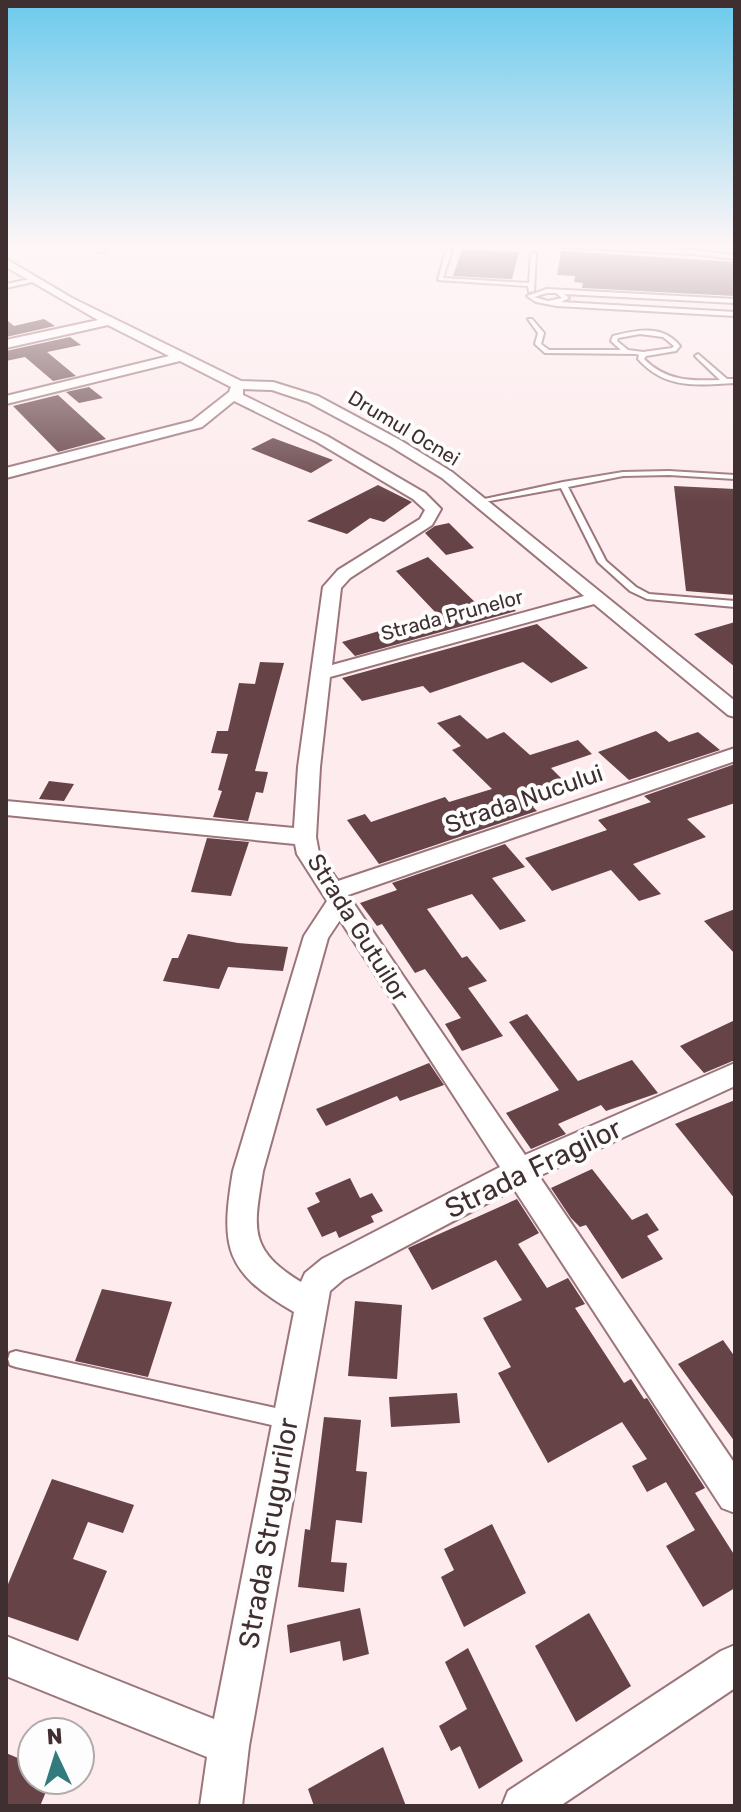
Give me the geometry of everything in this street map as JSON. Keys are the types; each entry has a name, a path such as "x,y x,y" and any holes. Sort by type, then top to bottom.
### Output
{"street":[{"path":"6,344 66,331"},
{"name":"Drumul Ocnei","path":"127,331 236,390 273,386 322,403 434,467 735,711"},
{"path":"6,400 180,357"},
{"path":"6,473 197,424 236,390"},
{"name":"Strada Gutuilor","path":"236,390 419,496 433,509 426,522 335,581 329,596 309,767 305,837 308,854 334,898 735,1495"},
{"name":"Strada Prunelor","path":"321,674 596,598"},
{"name":"Strada Nucului","path":"334,898 735,754"},
{"path":"6,808 305,837"},
{"path":"310,1304 256,1270 243,1251 242,1207 248,1171 316,936 334,898"},
{"name":"Strada Fragilor","path":"333,1269 520,1171 735,1074"},
{"name":"Strada Strugurilor","path":"221,1806 229,1746 310,1304 316,1283 333,1269"},
{"path":"6,1656 229,1746"},
{"path":"523,1806 735,1665"}],"lane":[{"path":"539,331 538,344 547,352 625,350 643,354 674,350 677,346 667,335 656,333 615,337 614,341 625,350"},
{"path":"643,354 641,359 646,366 677,383 735,381"},
{"path":"698,356 725,381"},
{"path":"479,501 623,474 735,477"},
{"path":"563,484 602,562 633,589 647,596 735,604"},
{"path":"16,1359 289,1420"}],"building":[{"path":"7,331 35,331 6,337"},
{"path":"70,337 81,345 47,352 76,376 53,381 25,357 6,361 6,351"},
{"path":"89,387 103,398 79,403 66,392"},
{"path":"58,395 106,439 58,452 13,406"},
{"path":"273,438 333,460 311,473 251,449"},
{"path":"378,485 412,502 384,522 370,518 347,534 307,521"},
{"path":"674,486 735,489 735,595 686,591"},
{"path":"449,523 474,548 446,555 425,533 435,526"},
{"path":"428,557 477,604 501,597 516,611 355,656 342,642 437,614 396,571"},
{"path":"735,622 735,667 694,634"},
{"path":"537,624 588,668 551,683 523,662 430,693 423,686 362,701 342,678"},
{"path":"260,662 284,663 255,771 268,772 263,793 256,792 248,821 213,817 222,791 218,790 228,754 211,753 217,731 228,731 239,683 255,684"},
{"path":"460,715 487,739 504,732 530,755 578,740 592,754 551,768 575,792 533,807 537,811 379,864 347,820 365,814 371,822 445,797 449,802 492,789 452,750 461,746 437,723"},
{"path":"656,731 669,742 698,732 720,750 629,780 598,752"},
{"path":"735,764 735,803 687,819 706,837 633,864 661,894 639,901 611,870 552,891 525,858 607,830 598,820 651,802 644,796"},
{"path":"49,781 74,784 64,801 39,799"},
{"path":"207,838 249,842 231,896 191,892"},
{"path":"505,844 525,867 492,878 526,921 500,930 472,894 427,909 462,958 467,956 487,981 468,988 503,1036 462,1051 445,1024 461,1018 425,969 415,973 382,924 377,926 360,903 397,890 392,883"},
{"path":"735,909 735,954 704,921"},
{"path":"188,934 238,943 288,947 283,971 228,967 219,989 163,981 172,958 178,958"},
{"path":"527,1014 578,1081 632,1060 658,1093 606,1111 601,1105 558,1124 566,1134 531,1149 506,1113 559,1090 509,1022"},
{"path":"735,1020 735,1060 704,1073 680,1046"},
{"path":"429,1063 444,1085 400,1101 397,1096 326,1126 316,1109"},
{"path":"735,1100 735,1199 675,1124"},
{"path":"592,1169 632,1220 647,1213 659,1230 647,1236 663,1259 622,1279 586,1225 580,1227 571,1218 551,1188"},
{"path":"350,1178 360,1198 372,1193 383,1211 371,1216 374,1222 339,1238 336,1231 322,1237 307,1208 320,1202 315,1193"},
{"path":"517,1199 539,1233 518,1244 547,1288 568,1278 585,1304 575,1308 624,1383 631,1379 644,1399 647,1398 705,1488 695,1493 735,1556 735,1588 703,1607 666,1546 695,1530 666,1482 647,1492 632,1466 647,1459 622,1422 548,1463 498,1373 511,1367 483,1318 522,1300 496,1260 432,1290 408,1248"},
{"path":"102,1289 172,1302 148,1377 75,1361"},
{"path":"355,1301 402,1305 397,1379 348,1376"},
{"path":"723,1340 735,1357 735,1442 678,1364"},
{"path":"457,1393 460,1423 391,1427 389,1397"},
{"path":"324,1417 361,1420 356,1471 367,1472 362,1523 336,1520 331,1562 347,1563 344,1592 298,1587 305,1529 310,1530"},
{"path":"52,1479 134,1505 123,1533 88,1522 73,1559 107,1571 78,1641 6,1616 6,1589"},
{"path":"492,1524 526,1593 464,1627 441,1577 454,1570 444,1549"},
{"path":"360,1608 369,1654 343,1661 340,1641 290,1653 287,1625"},
{"path":"589,1613 631,1686 576,1722 535,1646"},
{"path":"468,1648 523,1761 479,1789 460,1746 451,1751 439,1726 467,1709 445,1662"},
{"path":"383,1747 406,1806 314,1806 308,1789"},
{"path":"6,1753 16,1757 16,1796 44,1796 40,1806 6,1806"}]}
